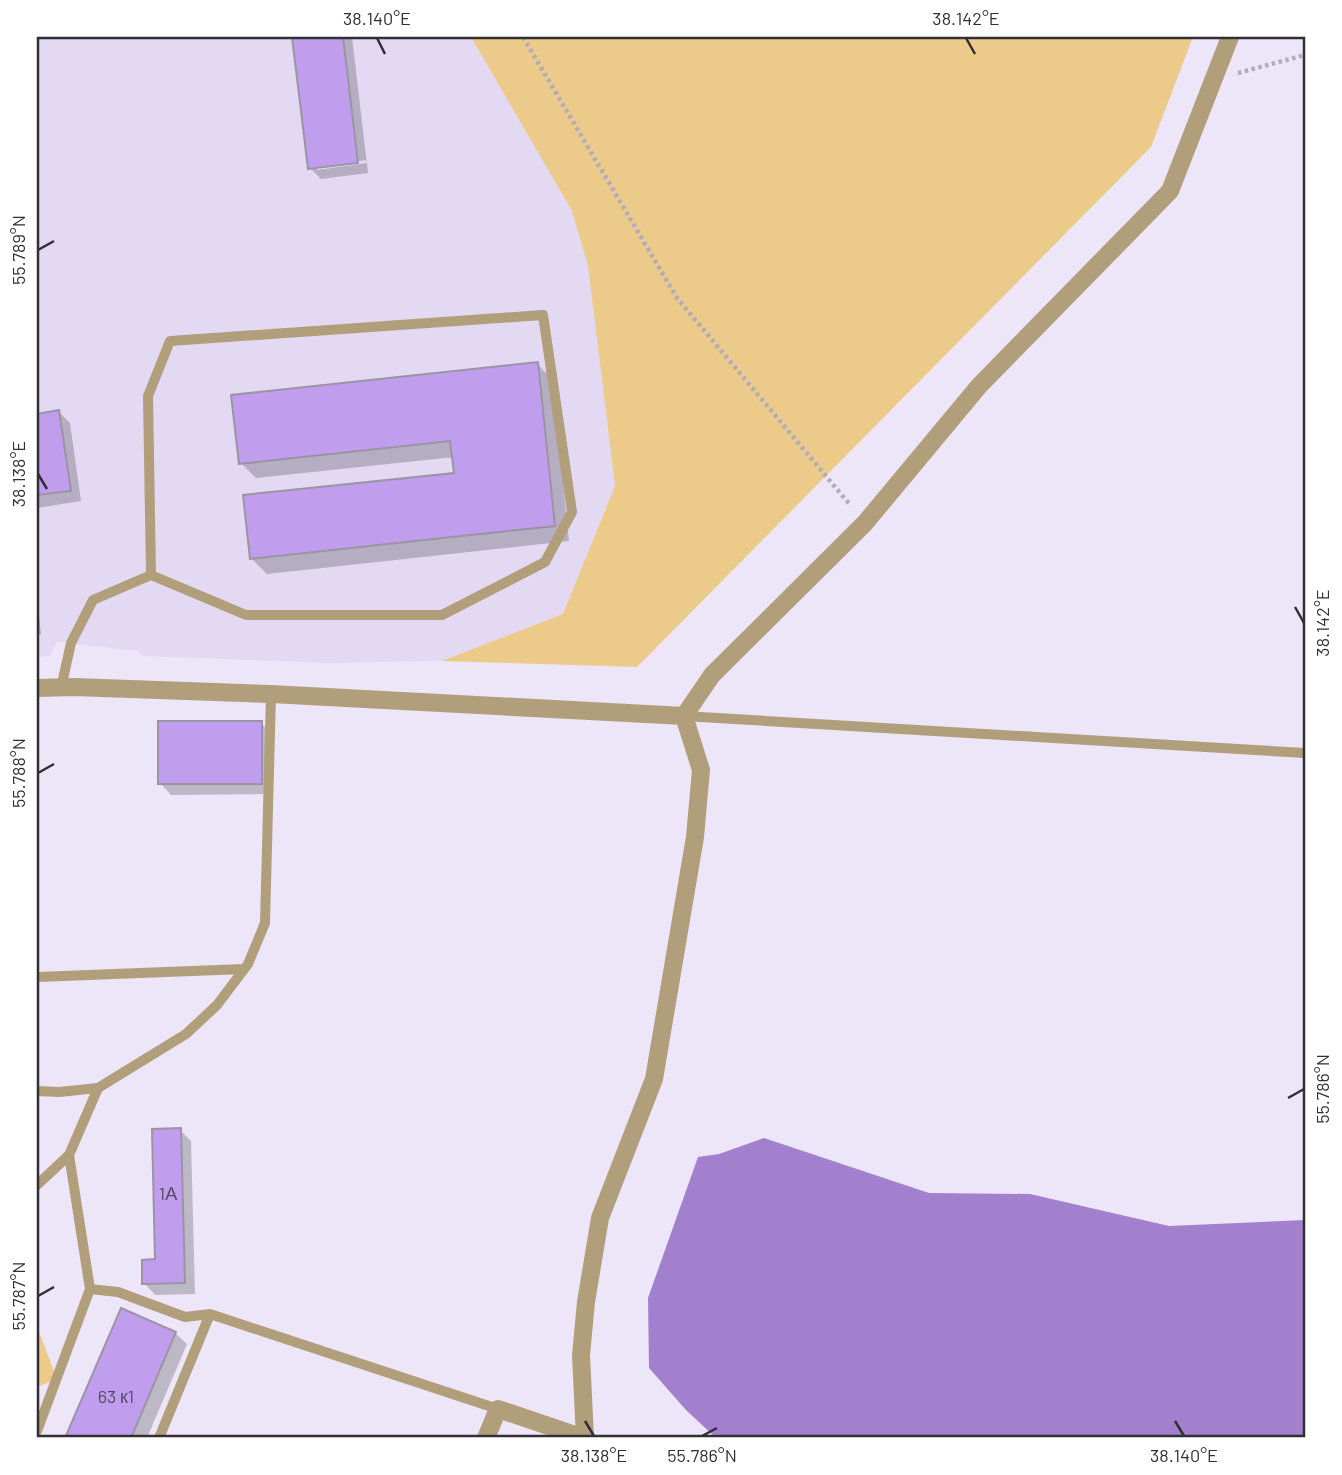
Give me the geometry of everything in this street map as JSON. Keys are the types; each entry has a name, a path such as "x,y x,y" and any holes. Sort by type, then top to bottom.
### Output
{"street":[{"path":"684,716 712,675 865,523 979,386 1171,191 1230,37"},
{"path":"37,688 271,694 684,716"},
{"path":"486,1438 498,1409 585,1438 581,1355 586,1303 600,1218 654,1079 695,837 701,770 684,716"}],"lane":[{"path":"61,688 71,643 93,600 151,575 246,615 442,615 545,562 572,512 542,315 170,341 148,396 151,575"},
{"path":"37,1091 98,1088 186,1034 217,1005 248,964 265,923 271,694"},
{"path":"684,716 1305,753"},
{"path":"37,977 244,969"},
{"path":"37,1185 69,1155 98,1088"},
{"path":"37,1431 90,1289 69,1155"},
{"path":"90,1289 118,1292 185,1317 210,1314 498,1409"},
{"path":"159,1438 210,1314"}],"path":[{"path":"523,37 677,298 865,523"},
{"path":"1214,80 1305,55"}],"shaded area":[{"path":"37,37 471,37 572,211 588,266 615,486 563,614 442,661 327,663 142,656 138,651 57,642 50,656 37,657"},
{"path":"471,37 1193,37 1151,147 637,667 442,661 563,614 615,486 588,266 572,211"},
{"path":"764,1138 929,1193 1030,1194 1169,1226 1305,1220 1305,1438 716,1438 686,1410 649,1368 648,1298 698,1157 719,1154"},
{"path":"37,1326 57,1379 37,1387"}],"building":[{"path":"292,37 343,37 358,163 308,169"},
{"path":"538,362 555,526 250,559 243,495 454,473 450,441 239,464 231,395"},
{"path":"59,410 71,491 37,495 37,414"},
{"path":"158,721 262,721 262,784 158,784"},
{"path":"181,1128 185,1283 142,1284 142,1260 155,1259 152,1129"},
{"path":"121,1308 176,1332 131,1438 65,1438"}]}
